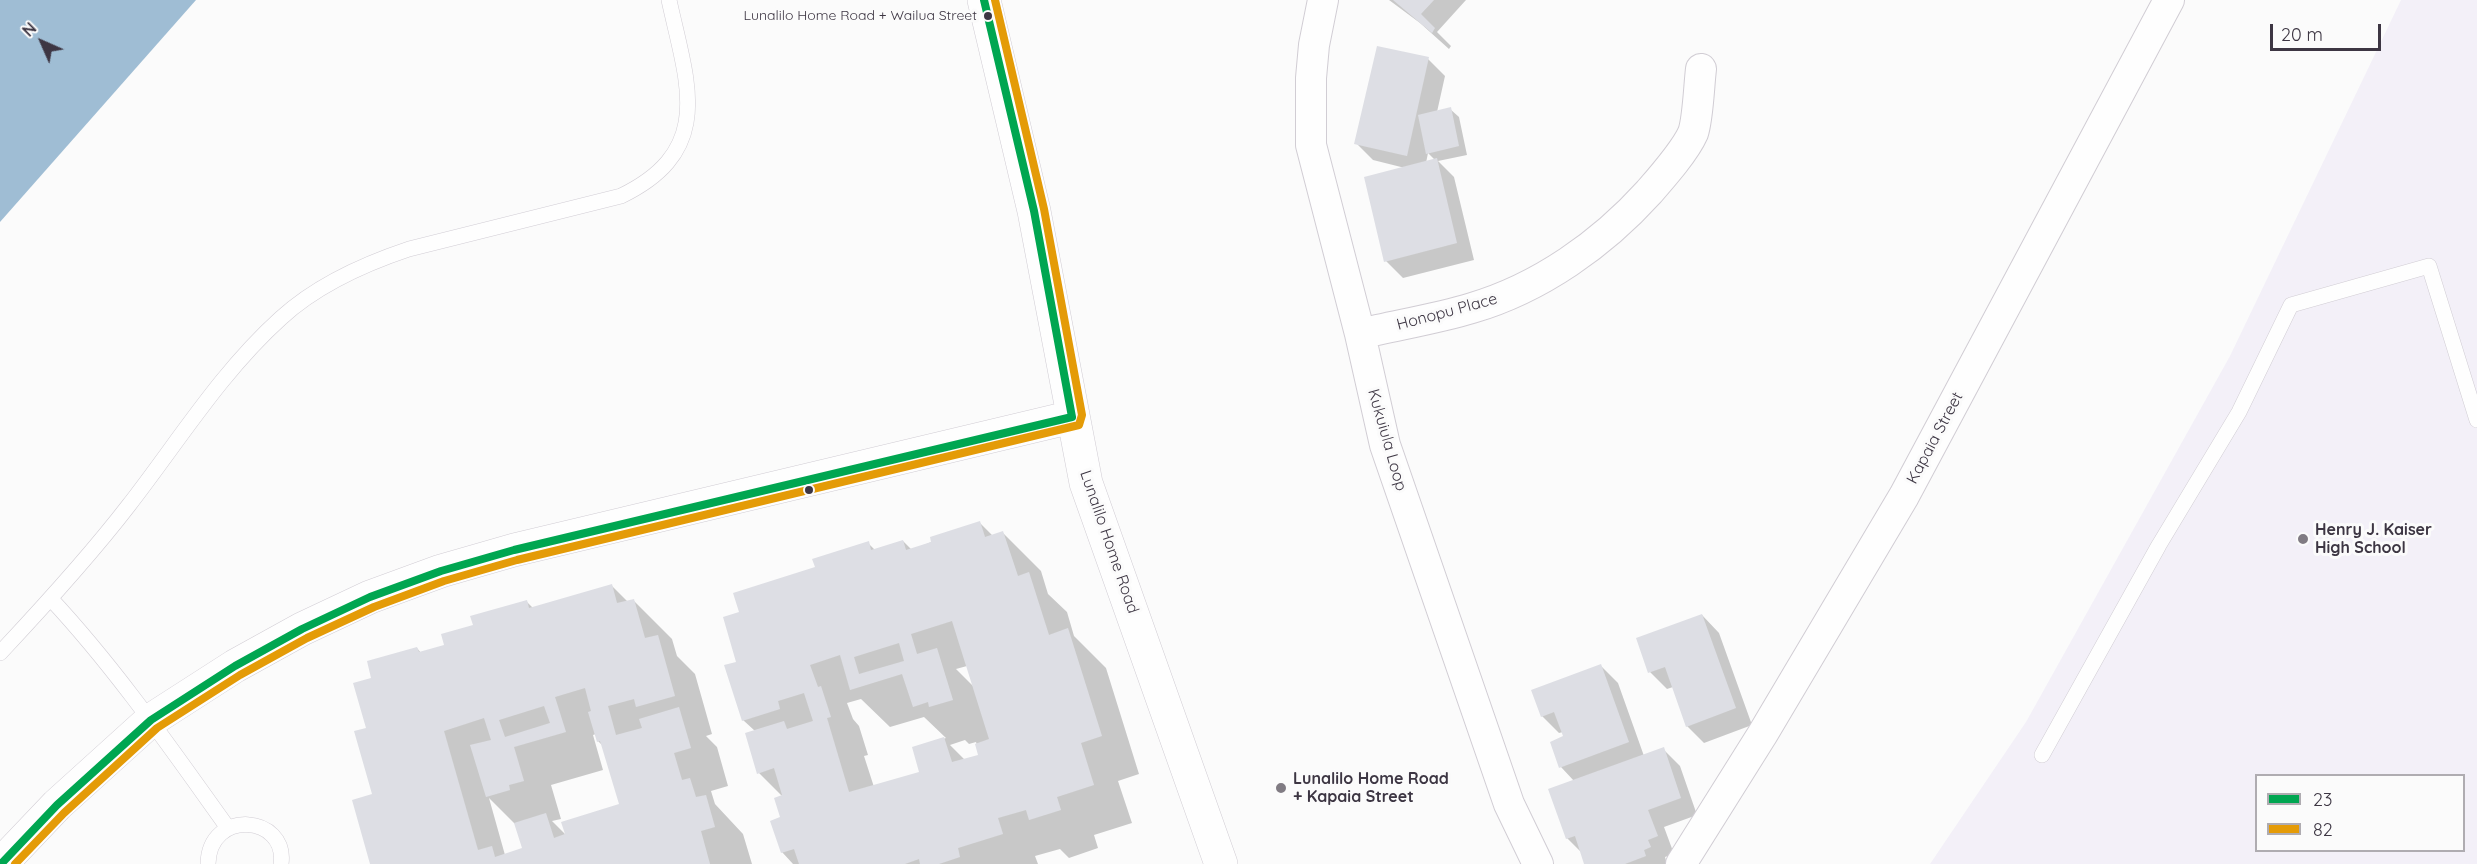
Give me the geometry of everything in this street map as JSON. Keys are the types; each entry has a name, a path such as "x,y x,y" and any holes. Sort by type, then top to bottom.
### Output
{"main road":[{"name":"Lunalilo Home Road","path":"984,0 1034,211 1086,483 1221,864"},
{"path":"2,864 57,805 151,720 235,666 302,629 370,597 441,571 514,550 1072,417"}],"street":[{"name":"Kukuiula Loop","path":"1323,0 1314,45 1311,78 1311,145 1360,334 1385,445 1509,804 1539,864"},
{"name":"Kapaia Street","path":"1681,864 1762,735 1904,496 2169,0"},
{"name":"Honopu Place","path":"1360,334 1471,309 1531,284 1586,250 1635,208 1656,184 1693,132 1701,69"}],"lane":[{"path":"0,653 51,599 128,507 240,357 282,316 305,299 381,258 621,196 643,185 662,170 680,142 686,126 689,102 669,0"},
{"path":"2042,754 2158,545 2239,412 2291,305 2429,266 2477,420"},
{"path":"51,599 79,629 151,720 228,828"},
{"path":"208,864 209,851 214,841 228,828 242,824 265,829 273,837 279,847 280,864"}],"shaded area":[{"name":"Henry J. Kaiser High School","path":"2401,0 2477,0 2477,864 1930,864 2026,722 2230,356"}],"water":[{"path":"0,0 196,0 0,222"}],"building":[{"path":"1393,0 1434,0 1421,14 1435,28 1432,33"},
{"path":"1377,46 1429,57 1407,156 1354,144"},
{"path":"1451,107 1459,146 1426,154 1418,115"},
{"path":"1437,158 1457,243 1384,262 1364,177"},
{"path":"980,521 985,537 1003,531 1018,576 1029,572 1049,635 1068,628 1102,736 1081,743 1094,785 1057,797 1061,810 1029,820 1026,810 998,818 1003,834 958,848 960,857 939,864 920,864 919,859 905,864 799,864 794,849 781,853 770,821 780,817 774,798 782,795 774,768 757,774 745,733 784,721 787,729 813,721 804,693 778,701 780,709 742,721 724,665 736,662 723,617 739,612 733,593 815,567 812,559 869,541 871,550 903,540 906,550 931,542 930,537","holes":["952,621 989,739 975,744 978,755 952,762 944,737 912,747 919,772 849,792 827,718 831,717 821,686 818,687 810,665 840,655 850,690 902,674 913,707 928,702 929,707 953,700 937,648 917,654 911,634","899,643 904,661 859,674 854,657"]},
{"path":"612,584 617,603 634,599 645,638 658,635 675,696 636,707 634,699 608,706 616,735 642,728 639,719 679,707 691,748 674,753 682,780 690,778 696,797 706,795 715,827 701,831 710,864 370,864 352,800 372,794 354,731 366,728 353,683 371,678 367,661 417,647 419,652 444,645 441,634 473,625 470,616 527,600 529,608","holes":["585,688 591,711 588,712 597,742 600,741 619,804 561,822 565,834 554,838 546,813 514,823 522,848 495,857 492,846 478,850 444,731 484,718 491,740 470,745 486,797 510,790 509,785 524,781 514,747 566,732 555,697","544,706 550,723 505,737 499,720"]},
{"path":"1702,614 1736,708 1686,727 1665,667 1648,673 1636,638"},
{"path":"1601,664 1629,742 1559,768 1550,742 1563,736 1554,712 1541,717 1531,690"},
{"path":"1664,747 1681,798 1648,810 1658,836 1648,840 1651,847 1644,850 1646,856 1625,864 1584,864 1575,836 1566,839 1548,789"}],"transit line":[{"name":"23","path":"1,864 57,805 151,720 235,666 302,629 370,597 441,571 514,550 1072,417 1034,211 984,0"},
{"name":"82","path":"15,864 64,813 157,728 240,675 307,638 374,607 444,581 517,560 1079,425 1082,415 1044,209 995,0"}],"place":[{"name":"Lunalilo Home Road + Wailua Street","path":"988,16"},
{"name":"Henry J. Kaiser High School","path":"2303,539"},
{"name":"Lunalilo Home Road + Kapaia Street","path":"1281,788"}]}
